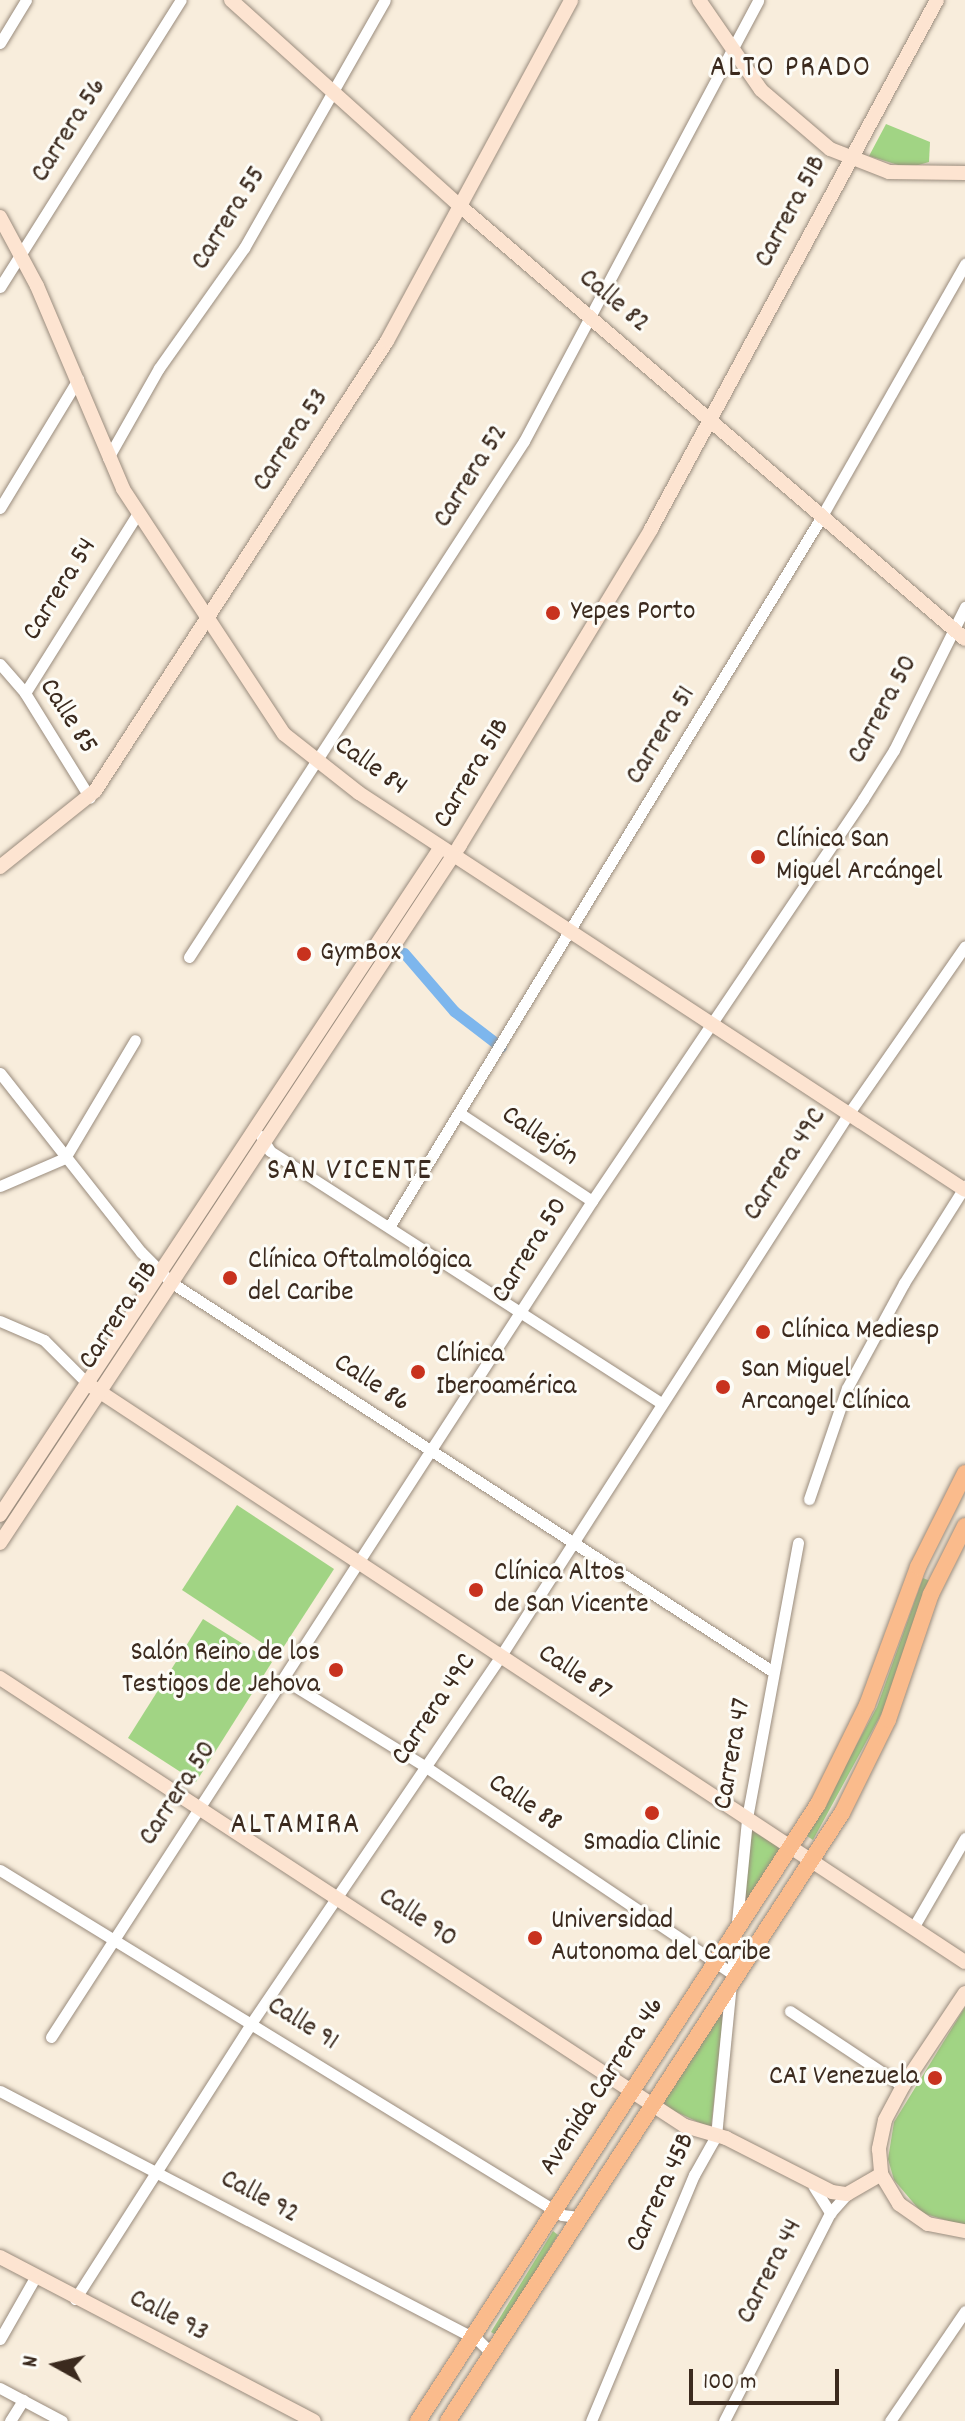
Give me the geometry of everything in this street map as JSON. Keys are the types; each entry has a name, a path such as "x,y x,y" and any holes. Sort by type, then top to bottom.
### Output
{"main road":[{"name":"Avenida Carrera 46","path":"418,2421 823,1795 867,1705 918,1558 965,1473"},
{"name":"Avenida Carrera 46","path":"448,2421 655,2105 734,1975 812,1861 878,1743 943,1571 965,1526"}],"street":[{"path":"0,43 26,0"},
{"name":"Carrera 56","path":"0,287 181,0"},
{"name":"Calle 82","path":"231,0 460,206 965,639"},
{"name":"Carrera 55","path":"108,458 159,368 244,248 385,0"},
{"name":"Carrera 53","path":"0,867 90,798 387,341 571,0"},
{"path":"699,0 731,50 779,109 850,160 904,175 965,173"},
{"name":"Carrera 52","path":"189,957 524,441 758,0"},
{"name":"Carrera 51B","path":"0,1543 94,1388 167,1278 265,1144 651,529 937,0"},
{"name":"Calle 84","path":"0,217 22,253 78,379 108,458 138,513 265,712 316,764 964,1189"},
{"name":"Carrera 51","path":"389,1227 461,1114 823,516 965,264"},
{"path":"0,508 78,379"},
{"name":"Carrera 54","path":"25,693 138,513"},
{"name":"Carrera 50","path":"51,2037 709,1022 894,750 965,607"},
{"name":"Calle 85","path":"0,664 25,693 90,798"},
{"name":"Carrera 51B","path":"167,1278 256,1129 448,851"},
{"name":"Carrera 49C","path":"75,2299 252,2022 500,1657 849,1113 965,946"},
{"path":"0,1186 65,1158 135,1040"},
{"name":"Calle 86","path":"0,1073 65,1158 167,1278 195,1301 575,1541 772,1671"},
{"name":"Callejón","path":"461,1114 592,1201"},
{"path":"256,1129 265,1144 661,1403"},
{"path":"809,1499 847,1388 904,1283 964,1189"},
{"name":"Calle 87","path":"0,1321 44,1340 94,1388 965,1962"},
{"name":"Carrera 51B","path":"0,1515 94,1388"},
{"name":"Carrera 47","path":"734,1975 735,1930 747,1818 798,1543"},
{"path":"918,1558 943,1571"},
{"name":"Calle 90","path":"0,1678 685,2126 716,2136 814,2187 847,2194"},
{"name":"Calle 88","path":"283,1679 426,1767 734,1975"},
{"path":"913,1928 965,1838"},
{"name":"Calle 91","path":"0,1870 554,2210 579,2217"},
{"name":"Carrera 45B","path":"592,2421 694,2175 716,2136 734,1975"},
{"path":"965,1993 903,2086 879,2140 881,2174 913,2216 936,2227 965,2231"},
{"path":"790,2011 903,2086"},
{"name":"Calle 92","path":"0,2091 472,2337 492,2354"},
{"path":"847,2194 881,2174"},
{"path":"814,2187 830,2213"},
{"name":"Carrera 44","path":"724,2421 830,2213 847,2194"},
{"name":"Calle 93","path":"0,2257 293,2416 314,2421"},
{"path":"0,2339 36,2276"},
{"path":"890,2421 965,2311"},
{"path":"0,2388 62,2421"},
{"path":"10,2421 23,2400"}],"green space":[{"path":"886,124 930,142 929,162 908,168 869,156"},
{"path":"237,1505 334,1569 279,1654 182,1590"},
{"path":"923,1578 930,1581 884,1709 813,1840 807,1836 877,1707"},
{"path":"203,1619 272,1662 196,1782 128,1738"},
{"path":"751,1830 780,1848 738,1918 740,1906"},
{"path":"726,1992 711,2128 659,2104"},
{"path":"965,2007 965,2226 922,2213 894,2180 888,2159 894,2122"},
{"path":"553,2231 558,2235 496,2335 491,2332"}],"waterway":[{"path":"404,953 454,1011 501,1047"}],"place":[{"name":"Yepes Porto","path":"553,613"},
{"name":"Clínica San Miguel Arcángel","path":"758,857"},
{"name":"GymBox","path":"304,954"},
{"name":"Clínica Oftalmológica del Caribe","path":"230,1278"},
{"name":"Clínica Mediesp","path":"763,1332"},
{"name":"Clínica Iberoamérica","path":"418,1372"},
{"name":"San Miguel Arcangel Clínica","path":"723,1387"},
{"name":"Clínica Altos de San Vicente","path":"476,1590"},
{"name":"Salón Reino de los Testigos de Jehova","path":"336,1670"},
{"name":"Smadia Clinic","path":"652,1813"},
{"name":"Universidad Autonoma del Caribe","path":"535,1938"},
{"name":"CAI Venezuela","path":"935,2078"}],"district":[{"name":"ALTO PRADO","path":"791,70"},
{"name":"SAN VICENTE","path":"350,1173"},
{"name":"ALTAMIRA","path":"296,1827"}]}
